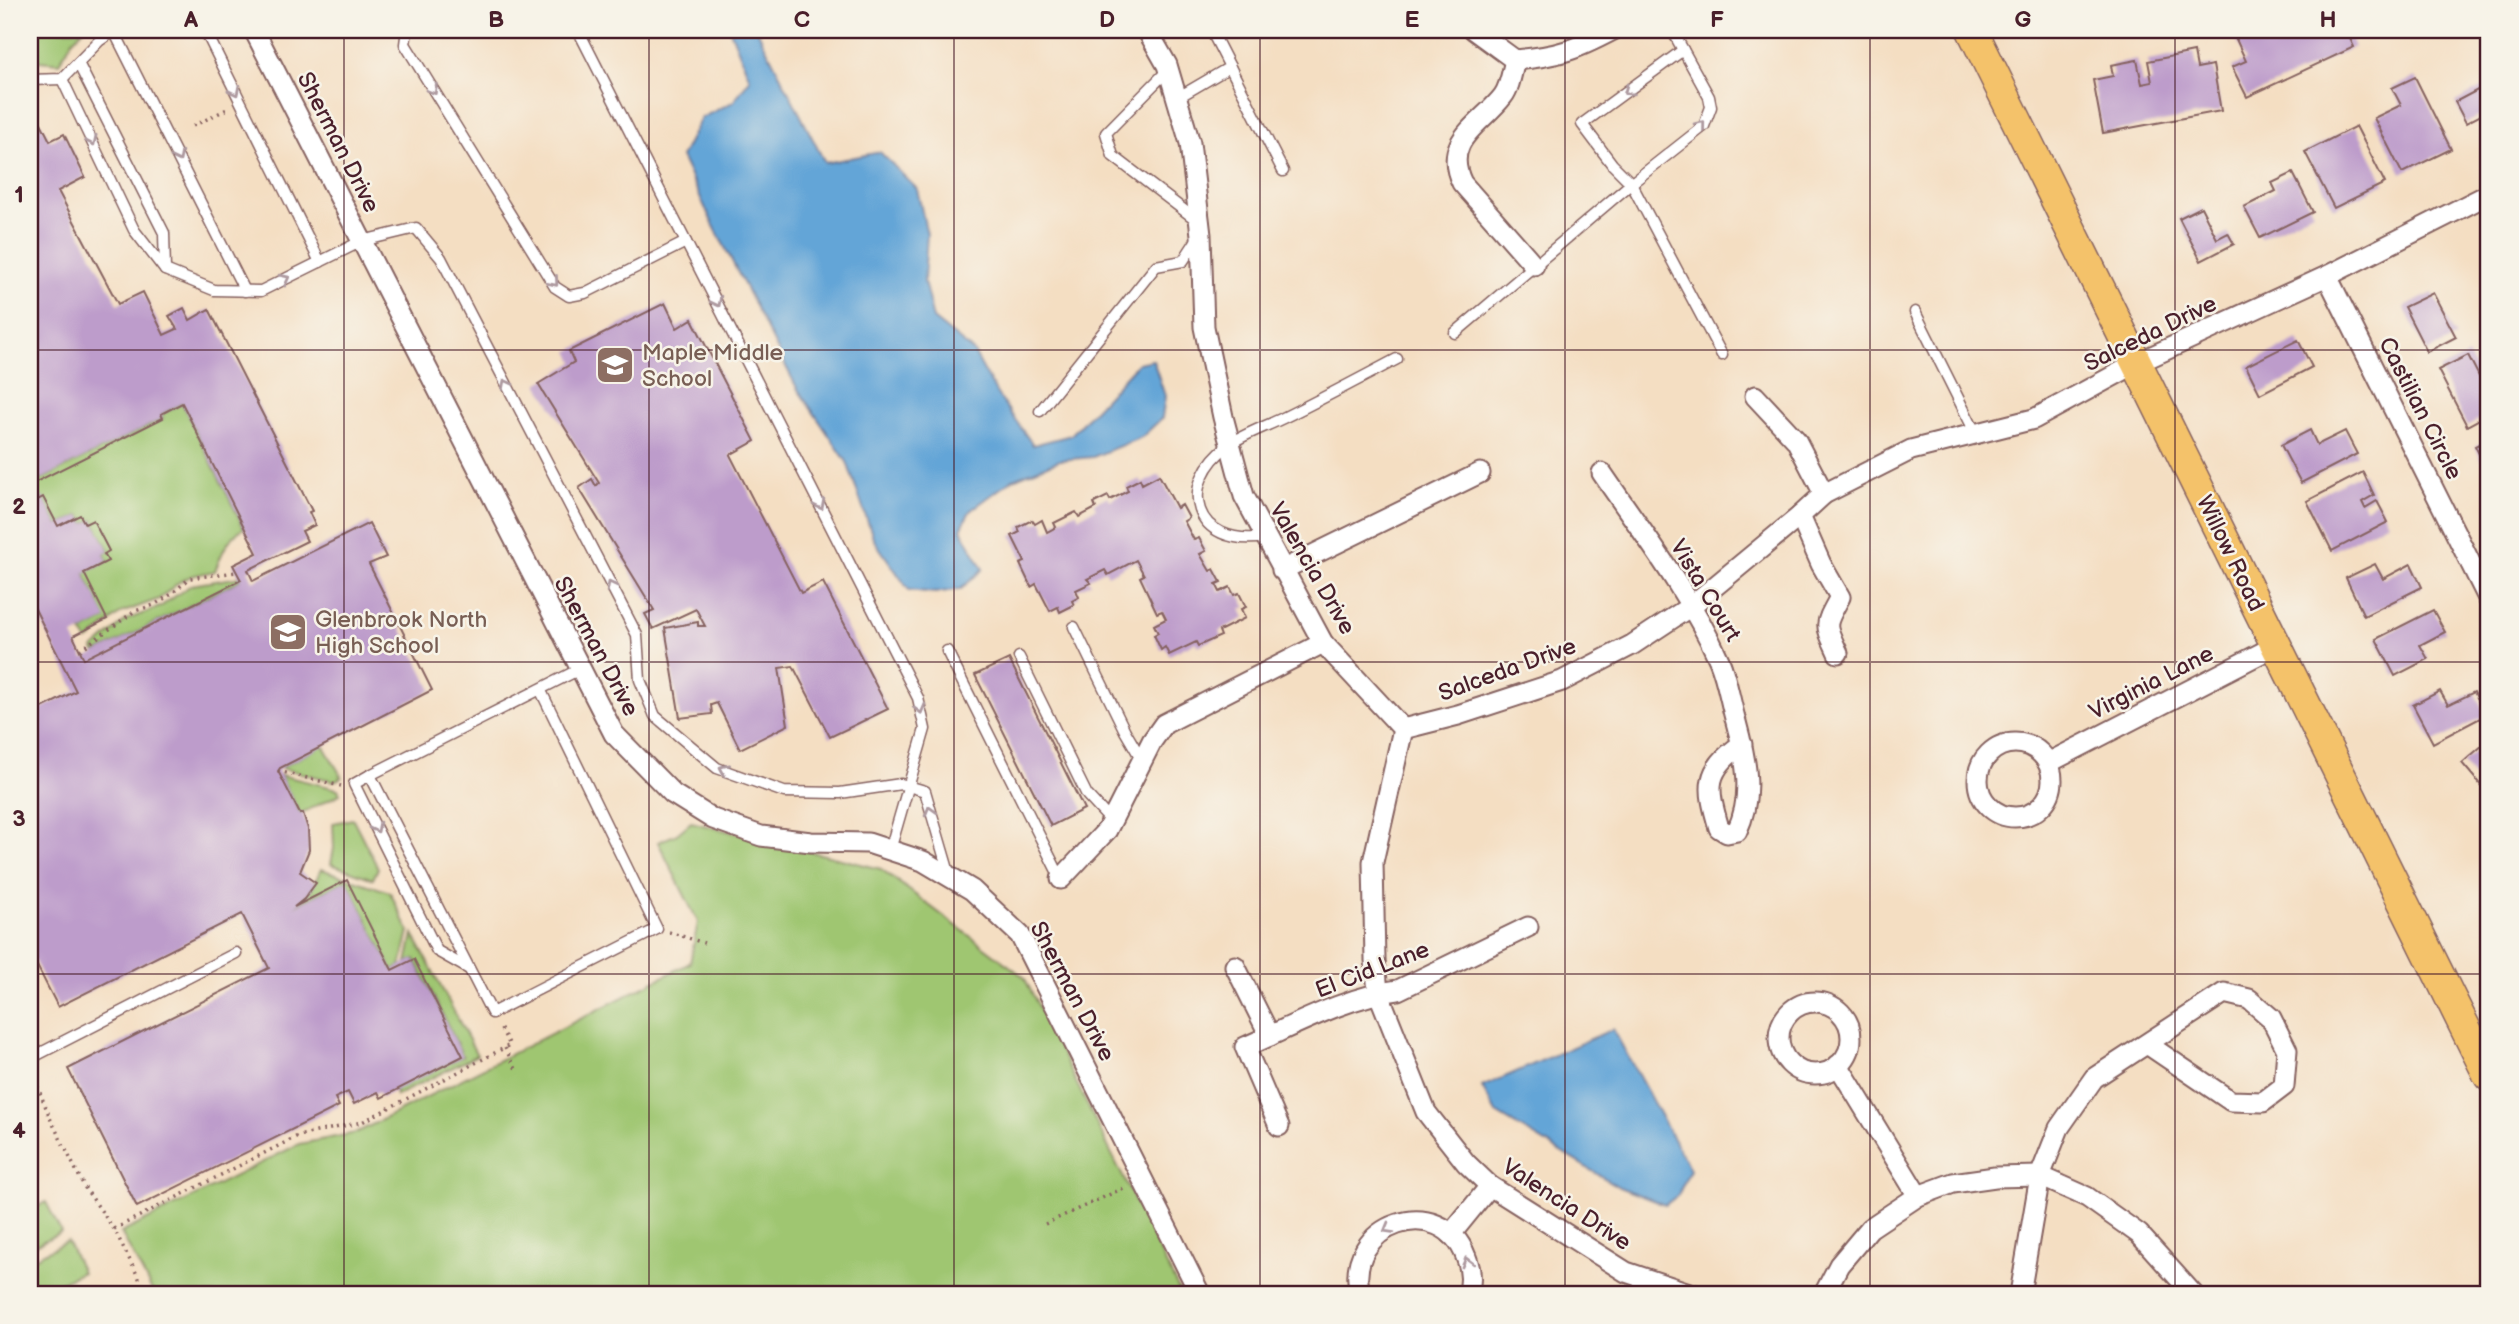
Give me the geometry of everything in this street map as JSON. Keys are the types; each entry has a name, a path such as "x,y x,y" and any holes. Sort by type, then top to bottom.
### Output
{"main road":[{"name":"Willow Road","path":"1972,30 2489,1076"}],"street":[{"name":"Sherman Drive","path":"254,30 614,734 673,794 713,819 761,836 811,842 868,843 923,861 972,890 1020,935 1200,1294"},
{"name":"Valencia Drive","path":"1147,30 1169,70 1190,143 1200,228 1204,327 1244,496 1323,643 1403,729 1373,862 1375,960 1378,992 1426,1112 1466,1163 1490,1186 1626,1272 1692,1294"},
{"path":"1474,30 1515,60 1547,57 1577,49 1613,30"},
{"path":"1515,60 1504,94 1466,133 1458,148 1455,164 1462,183 1534,265"},
{"name":"Salceda Drive","path":"1403,729 1458,715 1562,681 1632,645 1690,606 1824,494 1910,450 2034,419 2137,363 2327,276 2489,194"},
{"name":"Castilian Circle","path":"2327,276 2482,570 2489,600"},
{"path":"1755,396 1796,440 1824,494"},
{"path":"1282,570 1480,473"},
{"name":"Vista Court","path":"1602,473 1690,606 1719,661 1742,744"},
{"path":"1800,516 1821,565 1840,597 1826,619 1827,629 1838,653"},
{"path":"1061,879 1107,830 1142,760 1164,724 1323,643"},
{"name":"Virginia Lane","path":"2048,763 2277,645"},
{"name":"El Cid Lane","path":"1279,1126 1245,1047 1378,992 1398,990 1528,927"},
{"path":"1235,966 1270,1036"},
{"path":"2020,1294 2040,1177 2059,1128 2094,1078 2224,993 2249,999 2271,1018 2287,1050 2284,1086 2263,1102 2231,1101 2147,1044"},
{"path":"1838,1065 1918,1196"},
{"path":"1824,1294 1839,1265 1870,1228 1918,1196 1953,1183 1995,1177 2040,1177 2087,1197 2139,1234 2193,1294"},
{"path":"1451,1234 1490,1186"},
{"path":"1360,1294 1357,1274 1361,1256 1370,1241 1384,1229 1400,1222 1418,1220 1451,1234 1464,1249 1470,1268 1471,1287 1468,1294"}],"lane":[{"path":"30,80 62,79 99,41 115,30 245,291"},
{"path":"205,30 320,262"},
{"path":"407,30 405,44 555,288 569,296 585,293 686,242"},
{"path":"578,30 918,698 925,729 890,850"},
{"path":"1211,30 1283,171"},
{"path":"1455,333 1631,183 1704,126 1709,116 1709,97 1672,30"},
{"path":"1684,50 1582,124 1612,164 1631,183 1722,355"},
{"path":"78,63 164,233 165,270"},
{"path":"1177,98 1230,67"},
{"path":"1040,411 1156,266 1183,261 1200,228 1113,156 1106,133 1169,70"},
{"path":"62,79 134,230 165,270 215,290 261,291 362,241 416,228 441,258 637,635 640,680 655,716 717,768 784,792 840,793 901,784 925,792 950,877"},
{"path":"1915,312 1976,435"},
{"path":"1265,537 1231,538 1212,528 1201,514 1197,491 1207,468 1230,444 1397,359"},
{"path":"1074,627 1142,760"},
{"path":"947,651 1061,879"},
{"path":"1019,657 1087,795 1111,821"},
{"path":"470,969 438,951 354,784 580,669"},
{"path":"370,775 492,1013 657,929 540,689"},
{"path":"30,1055 31,1058 236,953"}],"path":[{"path":"193,126 241,102"},
{"path":"80,650 135,611 154,605 170,595 190,578 237,572"},
{"path":"278,771 341,786"},
{"path":"657,929 704,943"},
{"path":"114,1229 299,1136 362,1122 505,1048 510,1045 492,1013"},
{"path":"505,1048 516,1069"},
{"path":"30,1066 51,1120 85,1188 114,1229 148,1294"},
{"path":"1045,1224 1143,1179"}],"green space":[{"path":"30,30 83,30 72,41 59,63 30,60"},
{"path":"182,403 244,528 229,541 215,571 191,576 179,582 159,599 121,613 88,641 81,632 106,619 84,573 108,561 104,554 109,551 93,520 85,524 80,515 58,526 43,498 32,503 30,485 163,418 161,414"},
{"path":"240,577 241,580 96,653 93,649 126,620 160,607 191,585"},
{"path":"323,745 342,777 334,781 280,768"},
{"path":"280,775 338,789 340,794 300,814"},
{"path":"353,819 378,868 373,879 331,864 334,848 333,823"},
{"path":"691,822 881,869 1024,977 1181,1294 154,1294 121,1233 299,1144 356,1133 690,963 698,922 658,842 677,834"},
{"path":"321,869 390,892 409,931 401,966 392,970 347,880 294,907 311,891"},
{"path":"413,934 477,1055 396,1096 395,1090 463,1056 415,959 407,963"},
{"path":"46,1202 61,1232 30,1248 30,1210"},
{"path":"67,1241 82,1272 37,1294 30,1294 30,1260"}],"water":[{"path":"730,30 757,30 825,163 880,152 917,189 927,234 924,281 933,319 973,351 997,394 1033,445 1071,435 1138,363 1153,360 1165,396 1162,418 1142,437 1093,457 1060,460 1013,479 970,511 961,529 983,569 961,589 935,593 909,590 874,540 847,462 797,388 681,157 701,118 733,102 750,79"},
{"path":"1613,1029 1690,1170 1678,1195 1665,1205 1619,1187 1496,1113 1482,1087"}],"building":[{"path":"2251,30 2263,30 2265,33 2273,30 2346,30 2354,47 2247,97 2232,67 2246,61 2235,37"},
{"path":"2194,52 2197,68 2213,65 2221,111 2103,133 2093,80 2113,76 2111,65 2137,60 2142,84 2152,82 2148,61"},
{"path":"2415,77 2451,149 2402,173 2374,118 2401,105 2392,88"},
{"path":"2489,84 2489,111 2466,123 2455,102"},
{"name":"Glenbrook North High School","path":"41,123 50,141 64,134 85,177 58,191 118,304 143,292 164,335 177,329 169,316 184,308 190,320 209,309 312,511 309,512 315,525 302,531 307,541 248,570 253,581 369,523 386,557 369,564 432,690 278,771 300,814 303,813 308,829 309,850 300,872 316,883 294,907 347,880 392,970 414,959 463,1056 381,1098 378,1092 354,1104 348,1092 335,1098 339,1106 137,1207 68,1069 269,968 242,914 58,1007 30,952 30,714 76,691 30,599 30,499 32,503 43,497 58,526 80,515 85,524 93,520 109,551 104,554 108,561 84,573 107,619 73,636 84,659 241,580 233,565 257,553 182,403 161,414 163,418 30,485 30,129"},
{"path":"2356,126 2385,183 2334,208 2305,152"},
{"path":"2293,173 2313,212 2260,238 2244,207 2276,191 2272,183"},
{"path":"2201,207 2217,239 2228,233 2234,244 2201,261 2179,218"},
{"path":"2433,293 2456,337 2427,352 2404,307"},
{"path":"665,303 677,328 692,319 755,441 730,455 801,593 823,582 888,709 830,737 793,666 779,668 788,725 740,749 717,703 711,705 712,714 680,718 665,628 698,622 698,626 705,626 696,609 653,629 645,614 654,610 579,488 592,479 596,486 599,483 538,384 574,362 569,351"},
{"path":"2298,340 2312,367 2260,394 2246,366"},
{"path":"2468,355 2489,396 2489,414 2467,426 2438,370"},
{"path":"2310,430 2317,445 2345,431 2357,454 2301,483 2281,445"},
{"path":"2489,439 2489,473 2475,446"},
{"path":"2363,472 2374,495 2362,502 2365,508 2377,501 2388,522 2332,551 2307,501"},
{"path":"1159,475 1177,508 1182,505 1189,518 1184,521 1194,540 1199,538 1206,551 1200,554 1210,571 1214,569 1221,582 1216,584 1220,592 1230,587 1234,595 1239,593 1246,607 1241,609 1245,618 1219,631 1221,636 1198,646 1196,642 1169,655 1165,647 1161,650 1154,635 1158,633 1154,625 1166,619 1162,611 1157,613 1140,577 1144,575 1136,560 1108,575 1105,570 1087,579 1091,583 1076,590 1079,597 1072,601 1074,605 1060,612 1058,607 1050,611 1036,584 1031,587 1020,564 1025,562 1012,536 1020,532 1018,527 1032,520 1035,524 1042,520 1047,532 1056,527 1054,523 1076,512 1079,517 1096,508 1094,503 1108,496 1110,500 1128,491 1126,486 1140,479 1142,484"},
{"path":"2375,564 2383,579 2411,564 2422,587 2364,616 2346,578"},
{"path":"2433,610 2445,632 2420,645 2428,659 2395,676 2376,639"},
{"path":"1009,659 1084,809 1051,826 975,675"},
{"path":"2440,691 2448,705 2474,692 2486,715 2433,743 2413,705"},
{"path":"2483,745 2489,752 2489,795 2462,763"}],"place":[{"name":"Maple Middle School","path":"615,365"},
{"name":"Glenbrook North High School","path":"288,632"}]}
